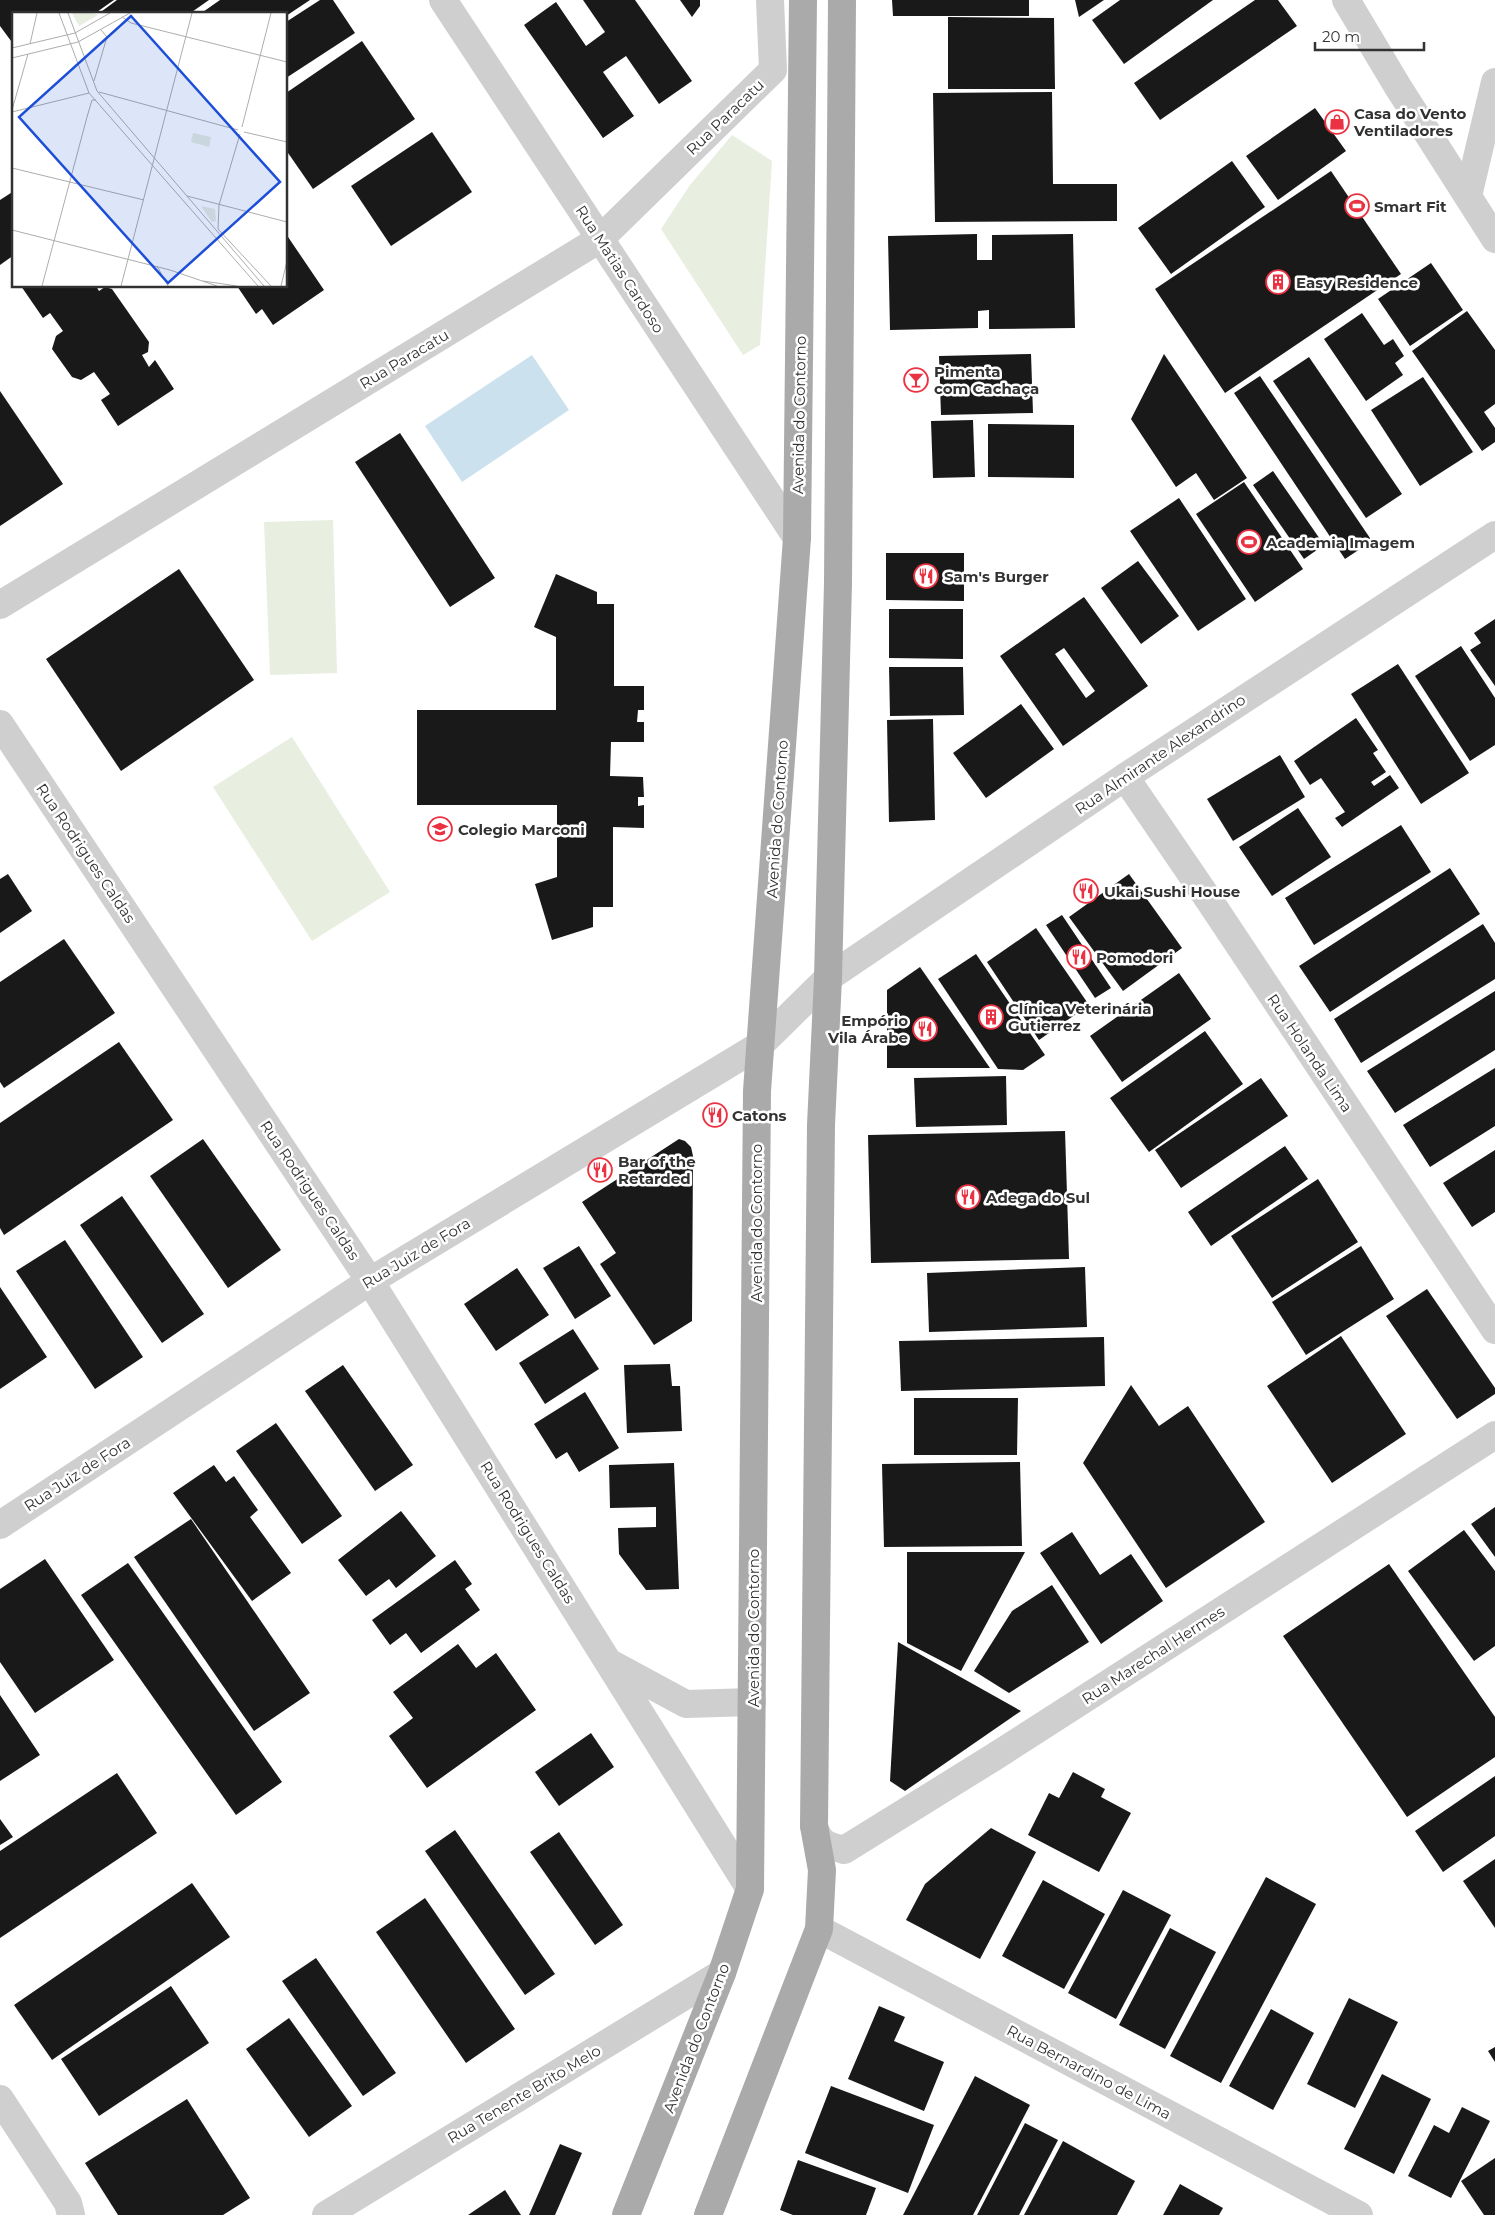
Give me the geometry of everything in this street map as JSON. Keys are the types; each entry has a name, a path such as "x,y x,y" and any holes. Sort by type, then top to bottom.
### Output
{"main road":[{"name":"Avenida do Contorno","path":"626,2215 722,1973 750,1888 756,1110 797,538 803,0"},
{"path":"708,2215 819,1929 822,1870 814,1826 821,1124 828,978 838,593 842,0"}],"street":[{"name":"Rua Matias Cardoso","path":"443,0 797,538"},
{"name":"Rua Paracatu","path":"0,605 600,239 773,70 770,0"},
{"path":"1346,0 1398,87 1495,239"},
{"path":"1468,196 1495,82"},
{"name":"Rua Almirante Alexandrino","path":"828,978 1125,777 1495,535"},
{"name":"Rua Rodrigues Caldas","path":"0,724 370,1281 611,1663 750,1888"},
{"name":"Rua Holanda Lima","path":"1125,777 1495,1330"},
{"name":"Rua Juiz de Fora","path":"0,1525 370,1281 760,1045 828,978"},
{"name":"Rua Marechal Hermes","path":"814,1826 818,1838 829,1846 844,1850 1010,1747 1495,1435"},
{"name":"Rua Rodrigues Caldas","path":"611,1663 686,1704 752,1702"},
{"name":"Rua Bernardino de Lima","path":"819,1929 1359,2215"},
{"name":"Rua Tenente Brito Melo","path":"326,2215 722,1973"},
{"path":"0,2099 68,2203 71,2215"}],"shaded area":[{"path":"732,135 772,161 760,345 743,355 661,229 690,185"},
{"path":"333,520 337,673 270,675 264,522"},
{"path":"292,737 390,892 312,941 213,787"}],"water":[{"path":"532,355 569,410 462,482 425,426"}],"building":[{"path":"0,0 114,0 97,12 12,12 12,42 0,26"},
{"path":"117,0 209,0 192,12 101,12"},
{"path":"220,0 310,0 288,15 288,12 203,12"},
{"path":"320,0 333,0 355,33 288,77 288,21"},
{"path":"583,0 635,0 692,81 659,104 626,56 603,72 634,116 603,138 524,25 556,2 586,46 605,32"},
{"path":"680,0 700,0 700,6 692,17"},
{"path":"892,0 1029,0 1029,16 893,16"},
{"path":"1075,0 1104,0 1079,17"},
{"path":"1120,0 1213,0 1124,64 1092,20"},
{"path":"1255,0 1278,0 1297,26 1160,120 1134,83"},
{"path":"948,17 1054,18 1055,89 948,89"},
{"path":"362,41 415,119 313,189 288,153 288,92"},
{"path":"1052,92 1053,184 1117,184 1117,221 935,222 933,93"},
{"path":"1315,108 1346,151 1278,200 1246,156"},
{"path":"432,132 472,192 391,246 351,186"},
{"path":"1232,161 1265,207 1171,274 1138,228"},
{"name":"Easy Residence","path":"1331,171 1401,274 1225,393 1155,289"},
{"path":"12,192 12,256 0,265 0,200"},
{"path":"977,234 977,260 992,260 992,235 1073,234 1075,328 989,329 989,310 978,311 978,328 890,330 888,236"},
{"path":"288,237 324,290 273,325 262,309 256,314 238,288 288,288"},
{"path":"1431,263 1463,310 1410,346 1378,299"},
{"path":"22,288 97,288 99,291 104,288 112,289 149,342 148,352 142,355 149,367 155,360 174,389 118,426 101,400 110,394 94,372 81,380 72,377 52,349 56,336 63,331 50,313 43,318"},
{"path":"1467,311 1495,350 1495,404 1484,412 1495,428 1495,442 1482,451 1412,351"},
{"path":"1362,313 1384,345 1393,339 1404,356 1395,363 1403,375 1366,401 1324,339"},
{"path":"1031,354 1033,413 941,415 939,356"},
{"path":"1164,354 1247,478 1214,500 1196,473 1176,487 1131,419"},
{"path":"1309,357 1402,494 1366,518 1273,381"},
{"path":"1260,376 1372,541 1345,559 1234,393"},
{"path":"1423,377 1473,452 1420,486 1371,410"},
{"path":"0,391 63,484 0,526"},
{"path":"973,420 975,477 933,478 931,421"},
{"path":"988,424 1074,425 1074,478 988,477"},
{"path":"400,433 495,578 450,607 355,462"},
{"path":"1273,471 1324,545 1304,559 1253,485"},
{"name":"Academia Imagem","path":"1244,482 1303,569 1255,602 1196,514"},
{"path":"1179,498 1246,599 1198,631 1130,531"},
{"path":"886,553 964,553 964,601 886,600"},
{"path":"1138,561 1179,616 1141,644 1101,588"},
{"path":"179,569 254,680 121,771 46,659"},
{"path":"556,574 597,592 597,604 614,604 614,686 644,686 644,710 638,710 637,722 644,722 644,742 611,742 610,776 643,777 644,797 638,797 638,806 644,805 644,828 613,827 613,907 593,907 593,927 552,940 535,884 557,877 557,805 417,805 417,710 556,710 556,637 534,627"},
{"path":"1084,597 1148,686 1063,746 1000,656","holes":["1064,648 1095,691 1086,698 1055,654"]},
{"path":"889,609 963,609 963,659 889,658"},
{"path":"1495,619 1495,686 1470,650 1481,643 1474,633"},
{"path":"1461,646 1495,698 1495,745 1470,761 1415,676"},
{"path":"1398,664 1469,773 1421,804 1351,694"},
{"path":"889,667 963,667 964,715 890,716"},
{"path":"1021,704 1054,749 986,798 953,753"},
{"path":"1356,718 1378,750 1373,753 1386,772 1371,782 1374,786 1390,775 1399,788 1342,827 1335,818 1345,812 1321,778 1310,785 1294,761"},
{"path":"933,719 935,820 889,822 887,720"},
{"path":"1280,755 1305,797 1233,841 1207,799"},
{"path":"1298,808 1331,857 1272,896 1239,847"},
{"path":"1401,825 1431,872 1314,945 1285,898"},
{"path":"1450,868 1480,914 1330,1012 1299,966"},
{"path":"8,874 32,911 0,933 0,879"},
{"path":"1129,874 1182,948 1123,991 1069,917"},
{"name":"Pomodori","path":"1062,915 1111,988 1095,998 1046,925"},
{"path":"1483,924 1495,943 1495,979 1361,1063 1334,1019"},
{"path":"1036,928 1089,1005 1039,1040 987,962"},
{"path":"64,939 115,1013 4,1088 0,1082 0,982"},
{"name":"Clínica Veterinária Gutierrez","path":"976,954 1045,1055 1023,1070 998,1069 938,979"},
{"name":"Empório Vila Árabe","path":"920,967 990,1068 887,1068 887,990"},
{"path":"1179,973 1211,1019 1122,1082 1090,1036"},
{"path":"1495,991 1495,1050 1395,1113 1367,1071"},
{"path":"1205,1031 1243,1084 1149,1152 1110,1098"},
{"path":"119,1042 173,1120 4,1235 0,1228 0,1123"},
{"path":"1495,1068 1495,1126 1430,1167 1403,1125"},
{"path":"1006,1076 1007,1125 916,1127 914,1078"},
{"path":"1261,1078 1288,1116 1181,1188 1155,1150"},
{"name":"Adega do Sul","path":"1065,1131 1069,1259 871,1263 868,1135"},
{"path":"203,1139 281,1250 228,1288 150,1176"},
{"path":"679,1139 685,1141 691,1147 693,1156 692,1321 654,1345 600,1264 616,1253 582,1202"},
{"path":"1285,1146 1308,1179 1211,1246 1188,1212"},
{"path":"1495,1150 1495,1212 1472,1227 1443,1183"},
{"path":"1318,1179 1358,1242 1272,1298 1231,1236"},
{"path":"122,1196 204,1314 162,1343 80,1225"},
{"path":"65,1240 143,1357 95,1389 16,1271"},
{"path":"579,1246 611,1296 575,1319 543,1268"},
{"path":"1361,1246 1394,1299 1306,1355 1272,1302"},
{"path":"1085,1267 1087,1327 929,1332 927,1273"},
{"path":"517,1268 549,1315 496,1351 464,1304"},
{"path":"0,1287 47,1357 0,1389"},
{"path":"1427,1289 1495,1388 1495,1394 1457,1419 1386,1316"},
{"path":"573,1329 599,1369 545,1404 519,1363"},
{"path":"1341,1336 1406,1434 1332,1483 1267,1386"},
{"path":"1104,1337 1105,1386 901,1391 899,1341"},
{"path":"670,1364 672,1386 680,1386 682,1431 627,1433 624,1365"},
{"path":"343,1365 413,1465 375,1491 305,1391"},
{"path":"1131,1385 1159,1426 1188,1406 1265,1522 1166,1588 1083,1463"},
{"path":"585,1392 619,1448 579,1472 567,1452 556,1459 534,1424"},
{"path":"914,1398 1018,1398 1017,1455 914,1455"},
{"path":"276,1423 342,1516 302,1544 236,1451"},
{"path":"1020,1462 1022,1546 884,1547 882,1464"},
{"path":"674,1463 679,1589 646,1590 619,1554 618,1528 656,1527 656,1507 610,1508 609,1465"},
{"path":"214,1465 226,1482 234,1476 258,1510 250,1517 291,1573 252,1601 173,1493"},
{"path":"1495,1507 1495,1557 1471,1524"},
{"path":"401,1511 436,1556 396,1588 389,1579 366,1596 338,1560"},
{"path":"191,1519 310,1693 254,1731 134,1557"},
{"path":"1464,1530 1495,1571 1495,1646 1474,1661 1408,1571"},
{"path":"1072,1532 1100,1575 1131,1554 1163,1601 1101,1644 1040,1553"},
{"path":"907,1552 1025,1552 961,1671 907,1643"},
{"path":"45,1559 114,1660 35,1713 0,1662 0,1589"},
{"path":"455,1560 472,1584 465,1589 480,1610 421,1653 406,1633 390,1645 372,1620"},
{"path":"128,1563 282,1782 236,1815 81,1595"},
{"path":"1389,1564 1495,1717 1495,1757 1407,1817 1283,1636"},
{"path":"1052,1585 1089,1642 1009,1693 974,1671 1012,1611"},
{"path":"898,1642 1021,1711 905,1791 890,1781"},
{"path":"458,1644 476,1668 496,1653 536,1710 427,1788 389,1736 413,1718 393,1692"},
{"path":"0,1695 40,1755 0,1781"},
{"path":"591,1733 614,1767 559,1806 535,1772"},
{"path":"1073,1772 1105,1789 1101,1797 1131,1813 1099,1872 1028,1835 1049,1793 1059,1798"},
{"path":"117,1773 157,1833 0,1938 0,1851"},
{"path":"1495,1776 1495,1836 1443,1872 1415,1831"},
{"path":"0,1819 13,1837 0,1845"},
{"path":"991,1828 1036,1852 980,1959 906,1920 925,1884"},
{"path":"455,1830 555,1974 525,1995 425,1851"},
{"path":"559,1832 623,1925 595,1945 530,1852"},
{"path":"1495,1859 1495,1928 1463,1881"},
{"path":"1266,1877 1316,1904 1221,2083 1170,2056"},
{"path":"1043,1880 1105,1914 1064,1989 1002,1956"},
{"path":"192,1883 230,1937 52,2060 14,2005"},
{"path":"1123,1890 1171,1915 1116,2019 1068,1993"},
{"path":"425,1898 515,2029 466,2063 376,1932"},
{"path":"1170,1928 1216,1952 1165,2049 1119,2025"},
{"path":"316,1958 396,2073 363,2096 282,1981"},
{"path":"171,1986 209,2043 99,2116 61,2059"},
{"path":"1349,1998 1398,2022 1355,2108 1307,2084"},
{"path":"879,2006 905,2017 894,2041 944,2062 924,2111 848,2079"},
{"path":"1271,2009 1314,2033 1273,2110 1229,2086"},
{"path":"289,2018 352,2106 309,2137 246,2049"},
{"path":"1495,2047 1495,2062 1488,2051"},
{"path":"1382,2074 1431,2099 1394,2174 1344,2149"},
{"path":"975,2076 1030,2105 973,2215 903,2215"},
{"path":"831,2086 934,2125 908,2193 805,2153"},
{"path":"187,2099 250,2198 223,2215 118,2215 85,2163"},
{"path":"1462,2107 1490,2121 1451,2198 1408,2176 1434,2125 1449,2133"},
{"path":"1025,2123 1058,2140 1019,2215 977,2215"},
{"path":"1063,2141 1135,2181 1117,2215 1024,2215"},
{"path":"560,2144 582,2153 555,2215 529,2215"},
{"path":"1495,2158 1495,2215 1484,2215 1461,2181"},
{"path":"798,2160 876,2188 866,2215 793,2215 780,2210"},
{"path":"1180,2184 1223,2208 1219,2215 1163,2215"},
{"path":"505,2190 521,2215 468,2215"}],"place":[{"name":"Casa do Vento Ventiladores","path":"1337,122"},
{"name":"Smart Fit","path":"1357,206"},
{"name":"Easy Residence","path":"1278,282"},
{"name":"Pimenta com Cachaça","path":"916,380"},
{"name":"Academia Imagem","path":"1249,542"},
{"name":"Sam's Burger","path":"926,576"},
{"name":"Colegio Marconi","path":"440,829"},
{"name":"Ukai Sushi House","path":"1086,891"},
{"name":"Pomodori","path":"1079,957"},
{"name":"Clínica Veterinária Gutierrez","path":"991,1017"},
{"name":"Empório Vila Árabe","path":"925,1029"},
{"name":"Catons","path":"715,1115"},
{"name":"Bar of the Retarded","path":"600,1170"},
{"name":"Adega do Sul","path":"968,1197"}]}
